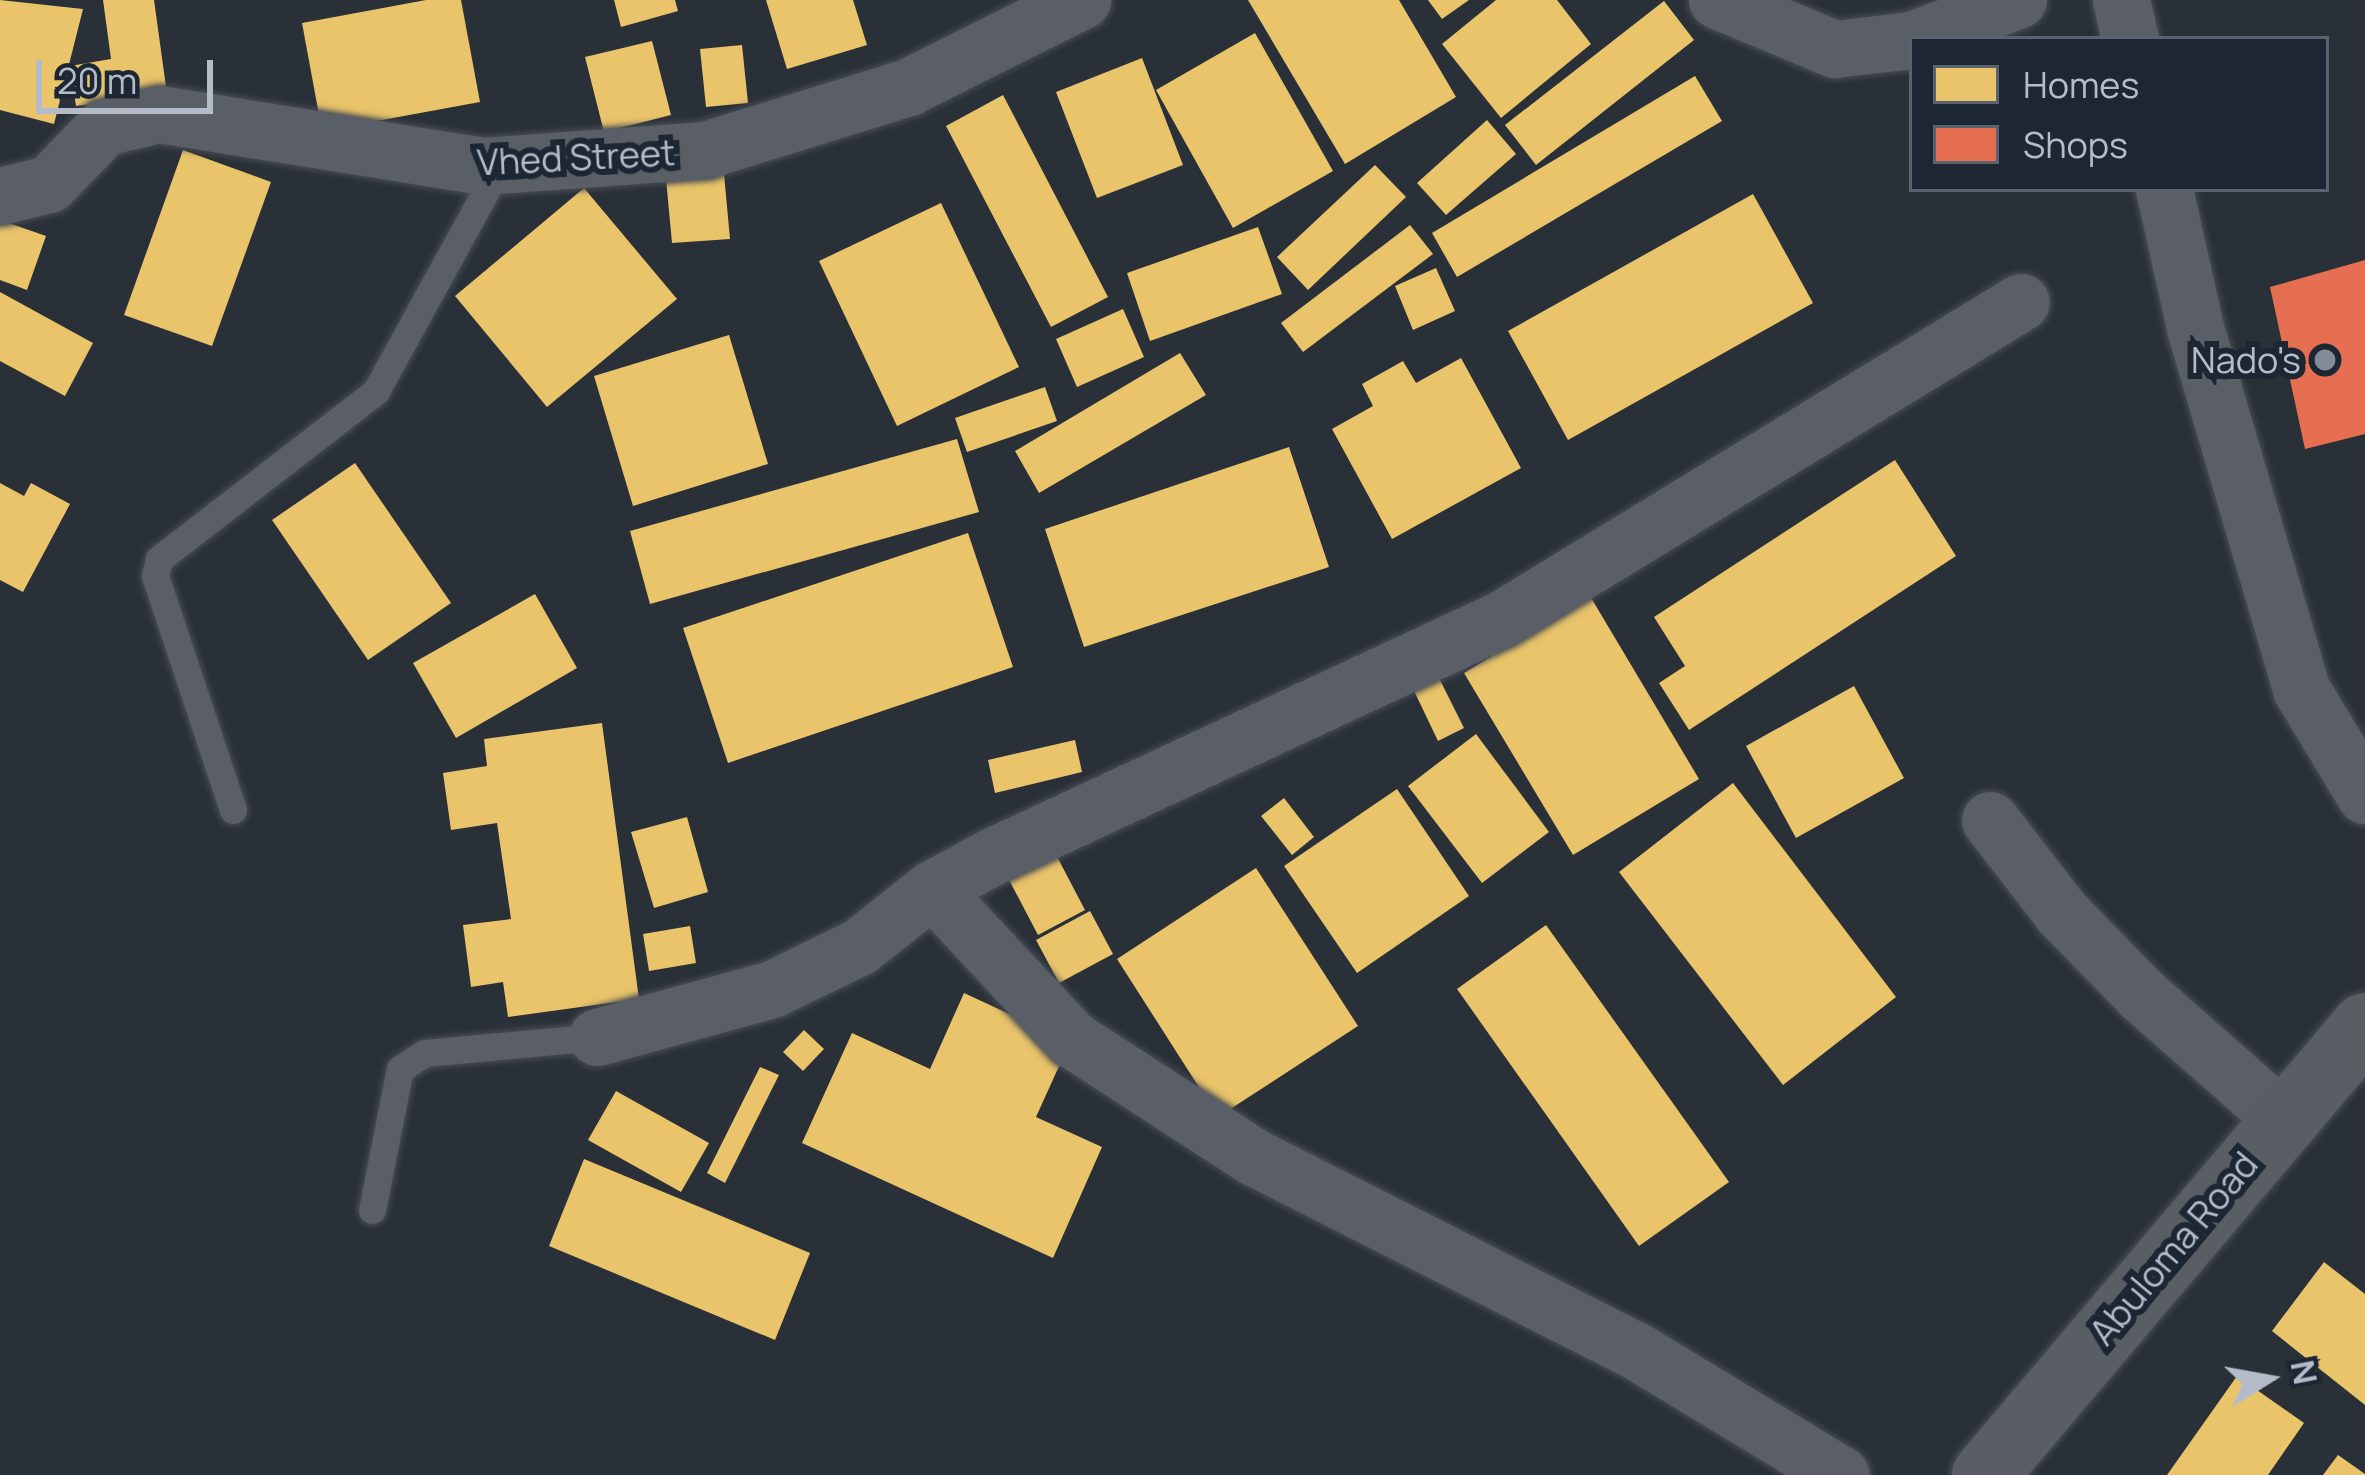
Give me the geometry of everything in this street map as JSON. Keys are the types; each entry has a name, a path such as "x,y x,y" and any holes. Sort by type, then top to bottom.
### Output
{"street":[{"name":"Vhed Street","path":"0,196 49,184 104,127 159,114 500,165 705,150 908,87 1082,0"},
{"path":"1717,0 1835,49 1909,40"},
{"path":"1921,36 2018,0"},
{"path":"2121,0 2129,36"},
{"path":"2165,192 2195,328 2300,689 2365,795"},
{"path":"597,1037 772,989 860,946 932,889 1502,619 2021,302"},
{"path":"1990,820 2125,978 2283,1119"},
{"path":"932,889 1072,1039 1217,1133 1638,1352 1840,1475"},
{"name":"Abuloma Road","path":"1985,1475 2365,1026"}],"lane":[{"path":"233,810 155,576 160,559 376,392 500,165"},
{"path":"372,1210 400,1070 425,1053 597,1037"}],"building: Homes":[{"path":"0,0 83,9 54,124 0,110"},
{"path":"103,0 154,0 167,94 76,106 70,66 111,59"},
{"path":"426,0 461,0 480,102 322,131 302,23"},
{"path":"614,0 675,0 678,11 621,27"},
{"path":"766,0 853,0 867,45 787,69"},
{"path":"1248,0 1399,0 1456,97 1345,164"},
{"path":"1428,0 1469,0 1442,19"},
{"path":"1496,0 1557,0 1591,44 1501,118 1442,44"},
{"path":"1664,1 1694,40 1536,165 1505,125"},
{"path":"1255,33 1333,171 1233,228 1156,90"},
{"path":"652,41 671,115 604,132 585,57"},
{"path":"742,45 748,103 706,107 700,49"},
{"path":"1142,58 1183,165 1097,198 1056,92"},
{"path":"1695,76 1722,121 1457,277 1432,233"},
{"path":"1003,95 1108,297 1051,327 946,126"},
{"path":"1487,120 1516,154 1446,215 1417,183"},
{"path":"183,150 271,182 212,346 124,315"},
{"path":"1375,165 1406,197 1308,290 1277,257"},
{"path":"724,174 730,239 672,243 666,179"},
{"path":"584,188 677,299 547,407 455,296"},
{"path":"1753,194 1813,303 1568,440 1508,331"},
{"path":"941,203 1019,367 897,426 819,261"},
{"path":"0,220 46,236 27,290 0,280"},
{"path":"1410,225 1433,254 1303,352 1281,323"},
{"path":"1258,227 1282,294 1150,341 1127,273"},
{"path":"1436,268 1455,311 1413,330 1395,286"},
{"path":"0,292 93,343 65,396 0,361"},
{"path":"1123,309 1144,357 1077,387 1056,339"},
{"path":"729,335 768,464 633,506 594,376"},
{"path":"1180,353 1206,395 1039,493 1015,451"},
{"path":"1461,358 1521,468 1392,539 1332,429 1373,406 1362,384 1403,361 1416,383"},
{"path":"1045,387 1057,421 967,452 955,418"},
{"path":"957,439 979,512 650,604 630,531"},
{"path":"1289,447 1329,567 1084,647 1045,529"},
{"path":"1895,460 1956,556 1689,730 1659,683 1685,666 1654,617"},
{"path":"355,463 451,603 368,660 272,520"},
{"path":"0,483 24,496 31,483 70,504 23,592 0,580"},
{"path":"968,533 1013,667 728,763 683,628"},
{"path":"535,594 577,668 456,738 413,663"},
{"path":"1590,596 1699,779 1573,855 1464,673"},
{"path":"1432,664 1464,728 1438,741 1407,676"},
{"path":"1854,686 1904,778 1796,838 1746,746"},
{"path":"602,723 639,999 508,1017 503,982 471,987 463,925 511,919 497,823 451,830 443,773 487,766 484,739"},
{"path":"1476,734 1549,832 1482,883 1408,786"},
{"path":"1075,740 1082,772 995,793 988,760"},
{"path":"1733,783 1896,997 1783,1085 1619,872"},
{"path":"1397,789 1469,896 1357,973 1284,866"},
{"path":"1284,798 1314,837 1292,855 1261,816"},
{"path":"687,817 708,892 654,908 631,832"},
{"path":"1053,849 1085,910 1038,935 1006,874"},
{"path":"1256,868 1358,1026 1218,1117 1117,959"},
{"path":"1090,911 1113,954 1059,983 1036,940"},
{"path":"1546,925 1729,1182 1639,1246 1457,989"},
{"path":"690,926 696,963 649,971 643,934"},
{"path":"964,993 1070,1042 1036,1117 1102,1147 1053,1258 802,1143 852,1033 930,1069"},
{"path":"804,1030 824,1049 803,1071 783,1052"},
{"path":"760,1067 779,1075 725,1183 707,1173"},
{"path":"616,1091 709,1143 681,1192 588,1140"},
{"path":"584,1159 810,1253 775,1340 549,1246"},
{"path":"2324,1262 2365,1294 2365,1405 2272,1331"},
{"path":"2237,1376 2304,1423 2268,1475 2167,1475"},
{"path":"2338,1455 2365,1474 2365,1475 2323,1475"}],"building: Shops":[{"name":"Nado's","path":"2365,260 2365,434 2305,449 2270,287"}],"place":[{"name":"Nado's","path":"2325,360"}]}
